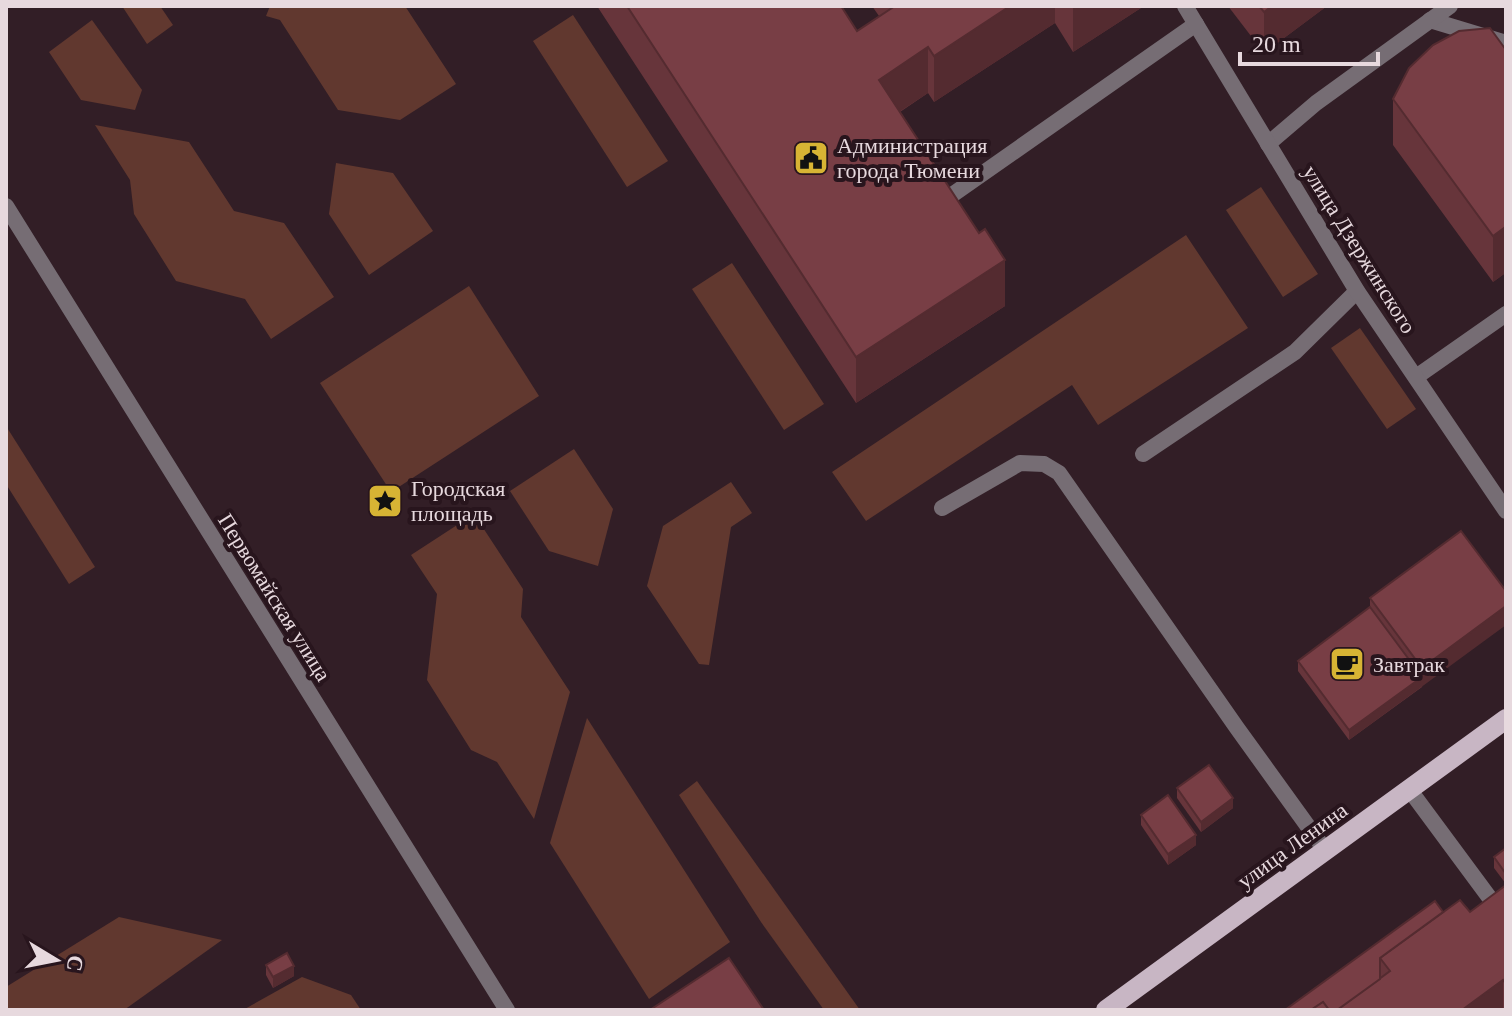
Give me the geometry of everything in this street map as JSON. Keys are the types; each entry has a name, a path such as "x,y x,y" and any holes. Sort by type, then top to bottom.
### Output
{"main road":[{"name":"улица Ленина","path":"1106,1010 1506,719"}],"street":[{"name":"улица Дзержинского","path":"1185,6 1357,291 1506,511"},
{"path":"1268,144 1316,103 1450,6"},
{"path":"1430,20 1506,43"},
{"path":"942,202 1196,24"},
{"name":"Первомайская улица","path":"6,206 507,1010"},
{"path":"1143,454 1295,352 1357,291"},
{"path":"1416,377 1506,314"},
{"path":"942,508 1020,463 1044,464 1059,473 1325,850"},
{"path":"1409,789 1506,920"}],"shaded area":[{"path":"122,6 160,6 173,25 147,44"},
{"path":"270,6 405,6 456,84 400,120 338,110 280,20 266,16"},
{"path":"573,15 668,161 627,187 533,41"},
{"path":"92,20 142,90 135,110 81,100 49,52"},
{"path":"95,125 189,142 234,211 284,223 334,297 271,339 245,299 176,281 134,214 130,180"},
{"path":"336,163 393,173 433,231 369,275 329,214"},
{"path":"1261,187 1318,274 1283,297 1226,210"},
{"path":"1186,235 1248,328 1098,425 1072,385 866,521 832,472"},
{"path":"732,263 824,404 784,430 692,289"},
{"path":"469,286 539,396 391,492 320,383"},
{"path":"1360,328 1416,409 1387,429 1331,348"},
{"path":"6,426 95,567 69,584 6,484"},
{"path":"574,449 613,509 598,566 549,551 510,491"},
{"path":"731,482 752,513 731,527 709,665 699,664 647,586 663,526"},
{"path":"474,514 523,589 521,617 570,692 534,819 497,762 471,750 427,680 437,594 411,555"},
{"path":"587,718 730,942 649,999 550,843"},
{"path":"697,781 860,1010 824,1010 761,922 679,795"},
{"path":"119,917 222,940 124,1010 6,1010 6,987"},
{"path":"302,977 351,995 361,1010 243,1010"}],"building":[{"path":"627,6 841,6 857,31 895,6 1010,6 934,56 928,47 879,80 979,233 985,229 1005,260 856,357"},
{"path":"1490,28 1506,50 1506,232 1504,228 1493,236 1393,99 1409,68 1433,45 1459,31"},
{"path":"1461,531 1506,591 1506,606 1422,668 1370,598"},
{"path":"1370,607 1422,677 1349,730 1298,661"},
{"path":"1209,765 1233,798 1201,822 1177,788"},
{"path":"1168,795 1196,835 1168,854 1141,815"},
{"path":"1506,848 1506,874 1494,857"},
{"path":"1506,885 1506,984 1503,980 1462,1010 1337,1010 1390,971 1380,958 1460,900 1470,912"},
{"path":"1435,901 1443,912 1380,958 1380,979 1337,1010 1329,1010 1323,1002 1311,1010 1285,1010"},
{"path":"287,953 294,966 273,977 266,965"},
{"path":"729,958 764,1010 650,1010"},
{"path":"1323,1002 1329,1010 1311,1010"}],"place":[{"name":"Администрация города Тюмени","path":"811,158"},
{"name":"Городская площадь","path":"385,501"},
{"name":"Завтрак","path":"1347,664"}]}
